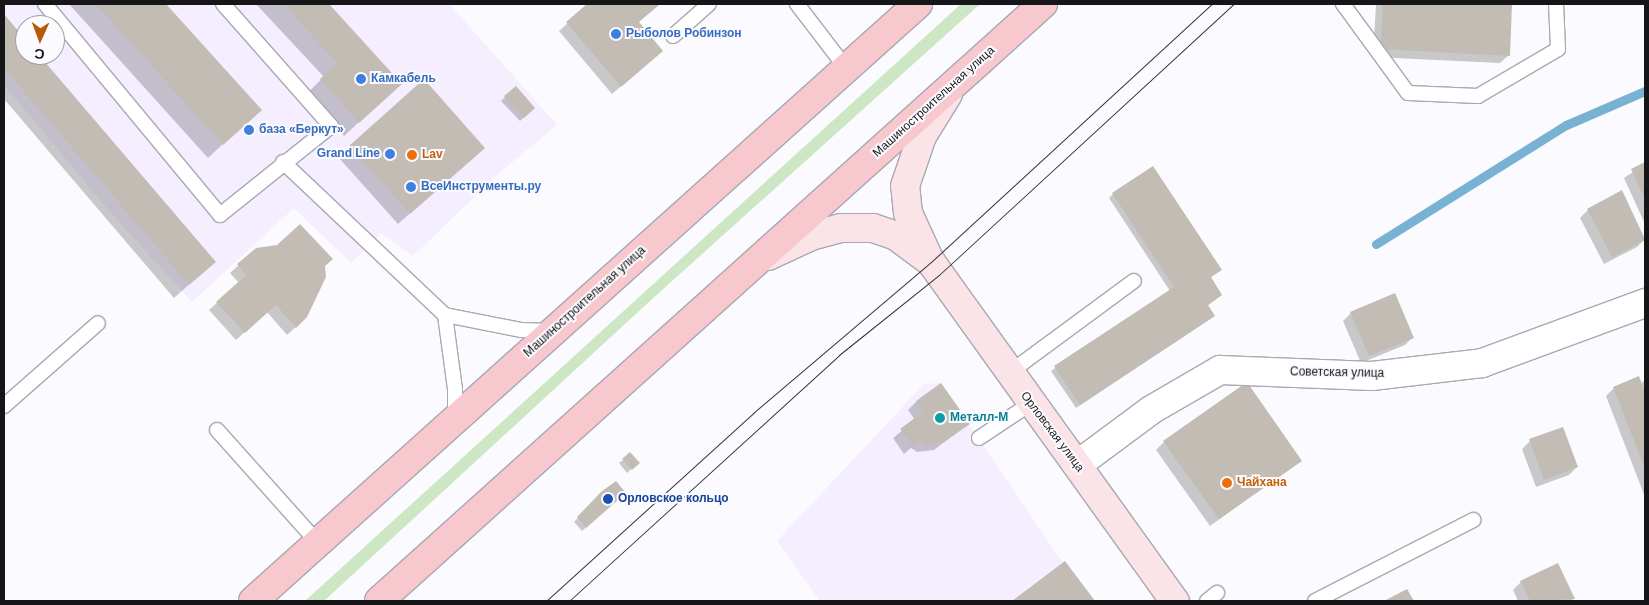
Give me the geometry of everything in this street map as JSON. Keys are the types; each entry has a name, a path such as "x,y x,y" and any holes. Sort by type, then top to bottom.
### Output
{"main road":[{"name":"Машиностроительная улица","path":"253,601 918,4"},
{"name":"Машиностроительная улица","path":"379,601 1043,4"}],"street":[{"path":"930,262 908,212 906,186 922,136 958,80"},
{"path":"750,267 785,247 841,228 873,228 896,236 930,262"},
{"name":"Орловская улица","path":"930,262 1030,404 1077,465 1175,601"},
{"name":"Советская улица","path":"1077,465 1151,410 1220,370 1372,376 1482,364 1645,303"}],"lane":[{"path":"44,4 220,215 282,162 330,126 223,4"},
{"path":"673,36 709,4"},
{"path":"796,4 846,68"},
{"path":"1343,4 1408,92 1478,96 1558,49 1556,4"},
{"path":"282,162 445,315 521,330 554,331"},
{"path":"1009,373 1134,281"},
{"path":"445,315 456,389 455,420"},
{"path":"4,406 98,323"},
{"path":"979,438 1030,404"},
{"path":"217,430 318,543"},
{"path":"1315,601 1473,520"}],"shaded area":[{"name":"база «Беркут»","path":"4,4 449,4 557,125 497,175 413,256 381,233 351,263 294,208 192,302 111,213 4,85"},
{"name":"Металл-М","path":"941,383 1056,553 1095,601 820,601 777,541 924,384"}],"green space":[{"path":"961,4 980,4 651,300 324,601 305,601"}],"building":[{"path":"96,4 166,4 262,110 223,145"},
{"path":"283,4 329,4 402,84 359,123 320,79 337,63"},
{"path":"587,4 660,4 639,22 663,51 621,87 566,22"},
{"path":"1383,4 1512,4 1510,56 1380,49"},
{"path":"4,14 15,27 15,65 48,65 216,262 189,285 4,68"},
{"path":"424,79 485,148 410,214 349,146"},
{"path":"516,86 535,108 524,118 504,96"},
{"path":"1645,162 1645,199 1631,169"},
{"path":"1153,166 1222,270 1211,277 1222,295 1208,305 1215,316 1080,405 1054,366 1174,287 1112,193"},
{"path":"1622,190 1645,240 1612,257 1587,209"},
{"path":"300,224 333,259 325,266 326,277 307,317 296,328 276,305 245,333 216,302 246,275 237,264 256,248 277,245"},
{"path":"1395,293 1414,338 1369,356 1350,312"},
{"path":"1639,376 1645,392 1645,469 1613,387"},
{"path":"1247,382 1302,461 1219,519 1163,441"},
{"name":"Металл-М","path":"941,383 970,424 944,442 926,445 920,441 913,446 900,429 923,412 916,401"},
{"path":"1563,427 1578,467 1544,480 1529,439"},
{"path":"630,452 640,463 632,470 622,459"},
{"path":"616,481 626,493 586,528 577,517 602,491"},
{"path":"1065,561 1095,601 1012,601"},
{"path":"1558,563 1575,599 1530,601 1520,581"},
{"path":"1407,589 1414,601 1384,601"}],"waterway":[{"path":"1376,244 1566,125 1645,91"}],"tram line":[{"path":"546,601 753,413 931,262 1212,4"},
{"path":"569,601 839,355 940,274 1234,4"}],"place":[{"name":"Рыболов Робинзон","path":"616,34"},
{"name":"Камкабель","path":"361,79"},
{"name":"база «Беркут»","path":"249,130"},
{"name":"Grand Line","path":"390,154"},
{"name":"Lav","path":"412,155"},
{"name":"ВсеИнструменты.ру","path":"411,187"},
{"name":"Металл-М","path":"940,418"},
{"name":"Чайхана","path":"1227,483"},
{"name":"Орловское кольцо","path":"608,499"}]}
